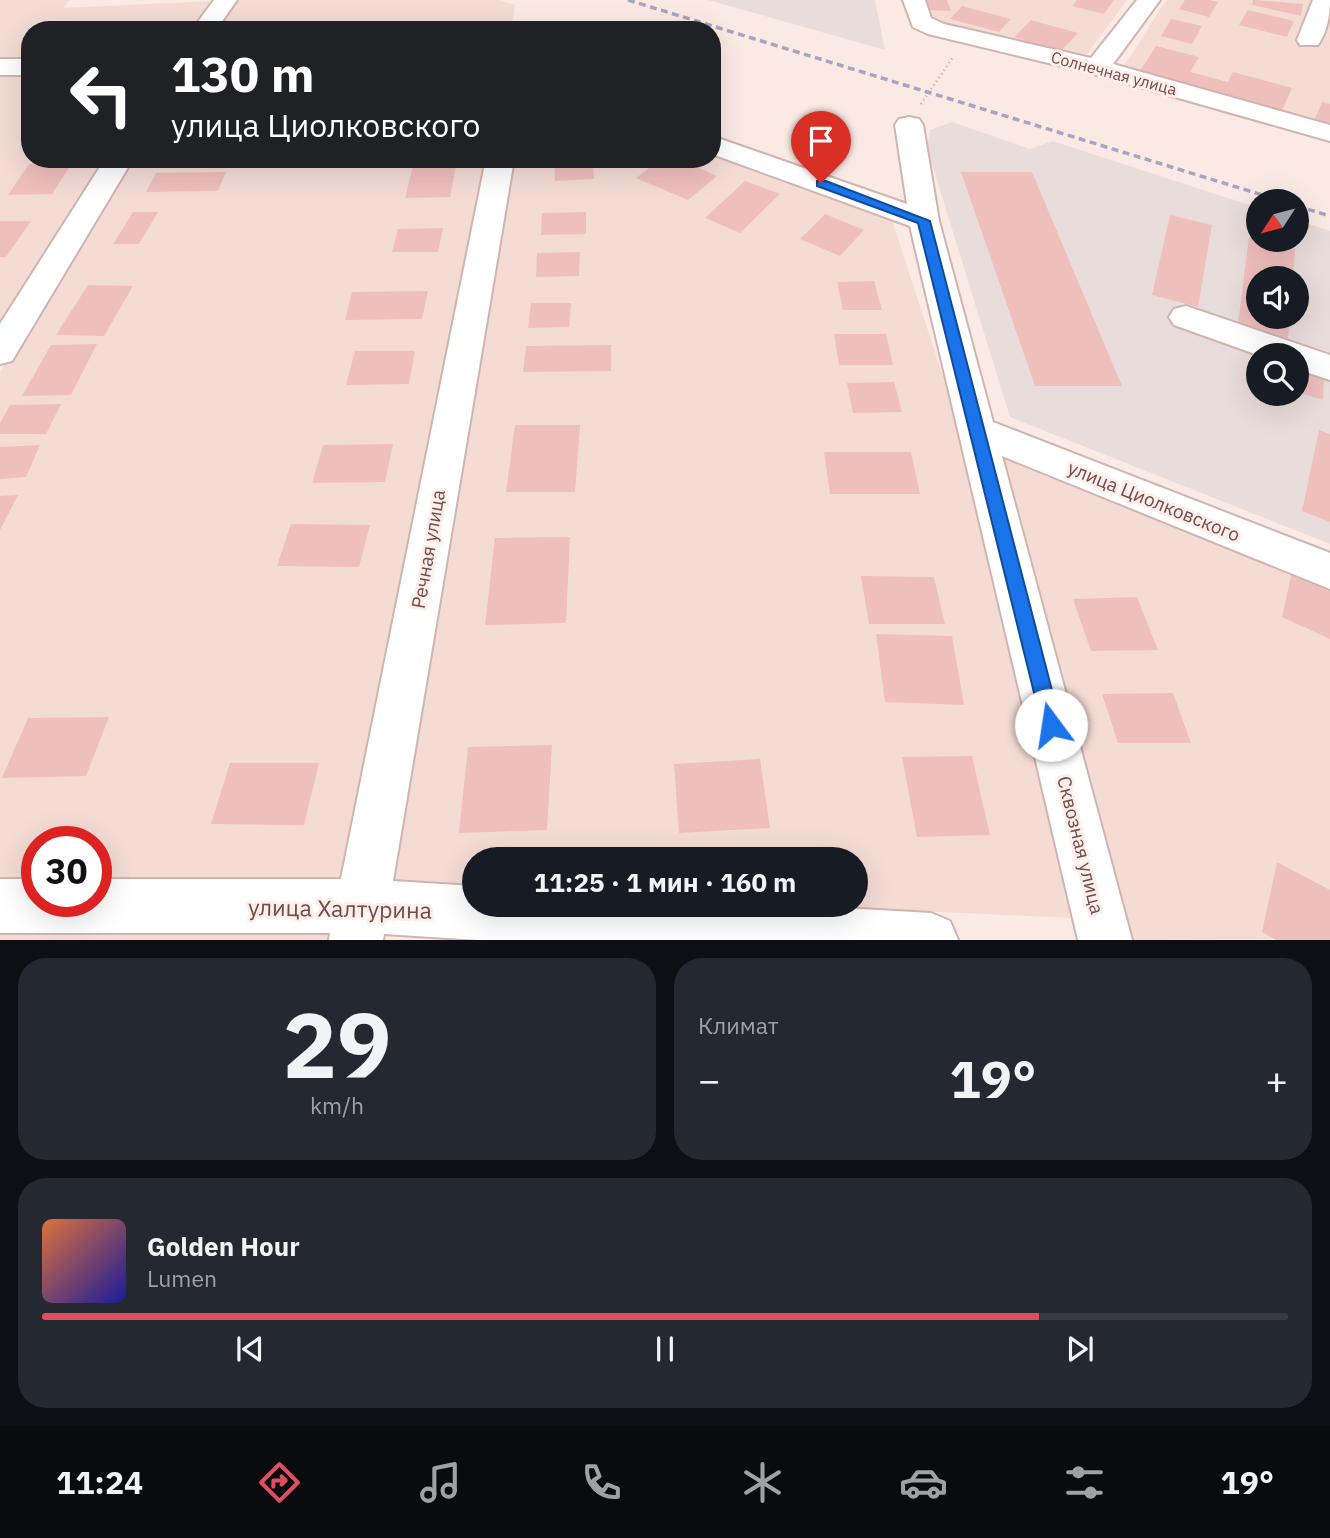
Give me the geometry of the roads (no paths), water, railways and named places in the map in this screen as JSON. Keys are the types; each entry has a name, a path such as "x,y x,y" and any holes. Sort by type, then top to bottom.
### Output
{"street":[{"path":"211,21 226,0"},
{"name":"Солнечная улица","path":"914,0 921,22 936,29 1097,67 1330,133"},
{"path":"1097,67 1149,0"},
{"path":"1309,40 1324,0"},
{"path":"0,66 21,66"},
{"name":"Сквозная улица","path":"909,125 924,221 1105,940"},
{"path":"721,147 924,221"},
{"path":"0,352 113,168"},
{"name":"Речная улица","path":"359,923 498,168"},
{"path":"1186,317 1259,343"},
{"path":"1309,361 1330,368"},
{"name":"улица Циолковского","path":"978,431 1330,571"},
{"name":"улица Халтурина","path":"0,906 359,923 931,940"}],"railway":[{"path":"628,0 696,21"},
{"path":"721,29 1246,190"},
{"path":"1309,210 1330,216"}]}
